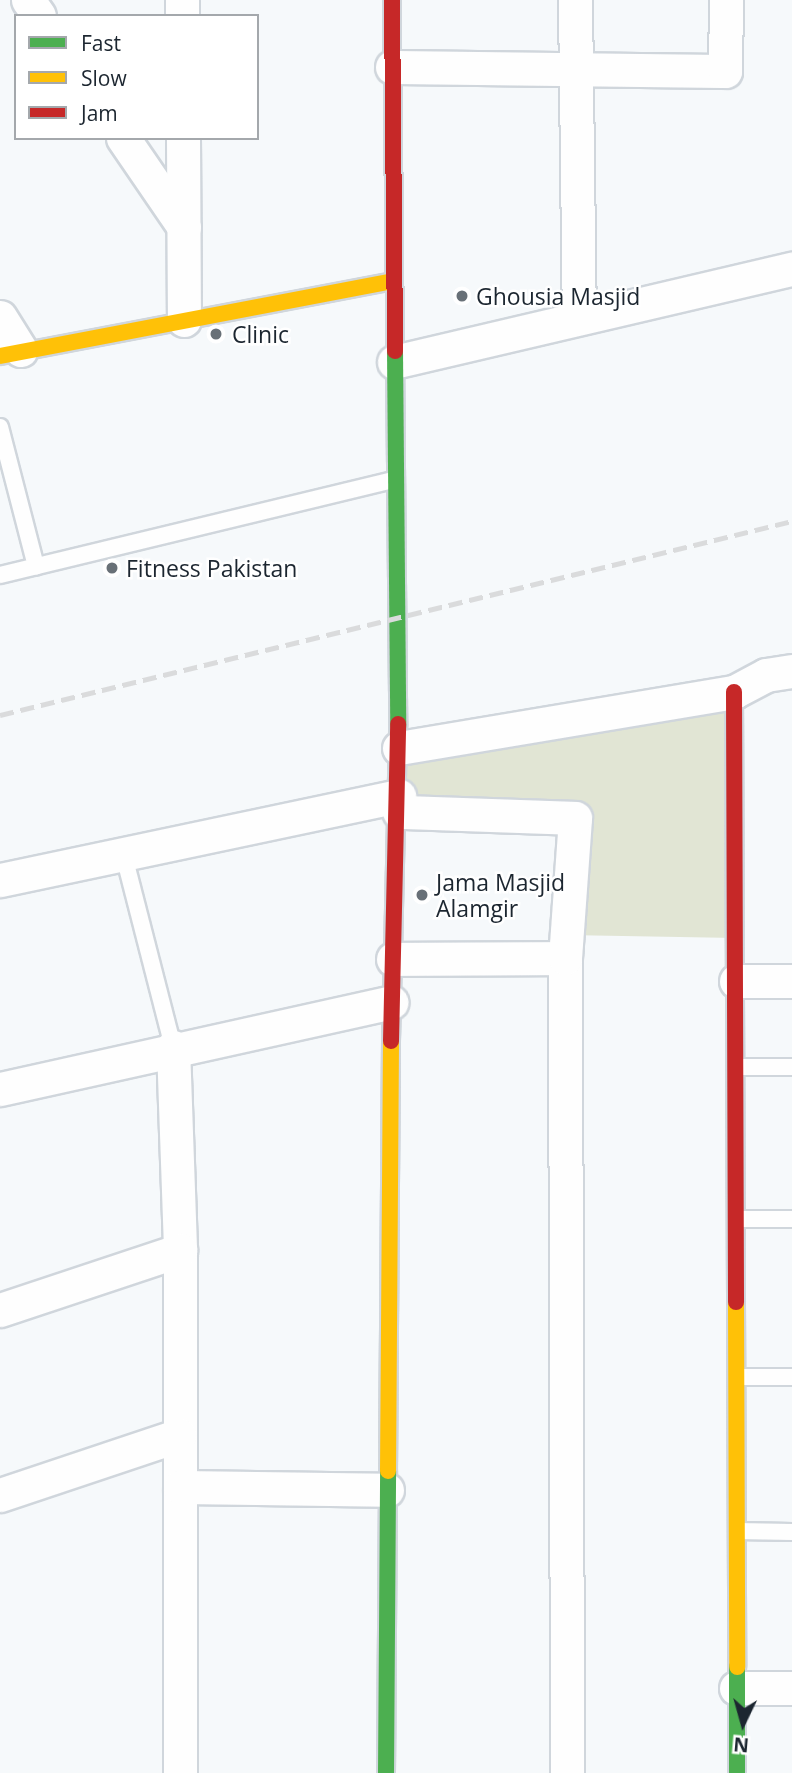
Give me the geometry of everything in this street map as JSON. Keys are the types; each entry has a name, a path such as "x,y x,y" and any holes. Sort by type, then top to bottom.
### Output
{"street":[{"path":"386,1773 391,1002 399,804 392,281 392,0"},
{"path":"575,0 579,318"},
{"path":"392,67 726,71 726,0"},
{"path":"124,140 184,227"},
{"path":"183,140 184,320"},
{"path":"394,362 792,269"},
{"path":"0,317 11,353 392,281"},
{"path":"399,748 734,692 766,675 792,671"},
{"path":"734,692 737,1773"},
{"path":"0,880 123,852 399,804 575,818 565,958 567,1773"},
{"path":"393,959 565,958"},
{"path":"736,981 792,981"},
{"path":"0,1089 173,1047 391,1002"},
{"path":"173,1047 180,1250 180,1773"},
{"path":"0,1310 180,1250"},
{"path":"0,1494 180,1435"},
{"path":"180,1487 387,1490"},
{"path":"736,1688 792,1688"}],"lane":[{"path":"0,427 36,566"},
{"path":"0,575 396,479"},
{"path":"123,852 173,1047"},
{"path":"736,1067 792,1067"},
{"path":"736,1219 792,1219"},
{"path":"737,1377 792,1377"},
{"path":"737,1531 792,1532"}],"green space":[{"path":"734,692 736,938 566,935 575,818 399,812 399,748"}],"railway":[{"path":"0,715 792,521"}],"traffic: fast":[{"path":"395,351 398,724"},
{"path":"386,1773 388,1471"},
{"path":"737,1667 737,1773"}],"traffic: slow":[{"path":"0,356 392,281"},
{"path":"388,1471 391,1041"},
{"path":"736,1302 737,1667"}],"traffic: jam":[{"path":"392,0 395,351"},
{"path":"734,692 736,1302"},
{"path":"391,1041 398,724"}],"place":[{"name":"Ghousia Masjid","path":"462,296"},
{"name":"Clinic","path":"216,334"},
{"name":"Fitness Pakistan","path":"112,568"},
{"name":"Jama Masjid Alamgir","path":"422,895"}]}
